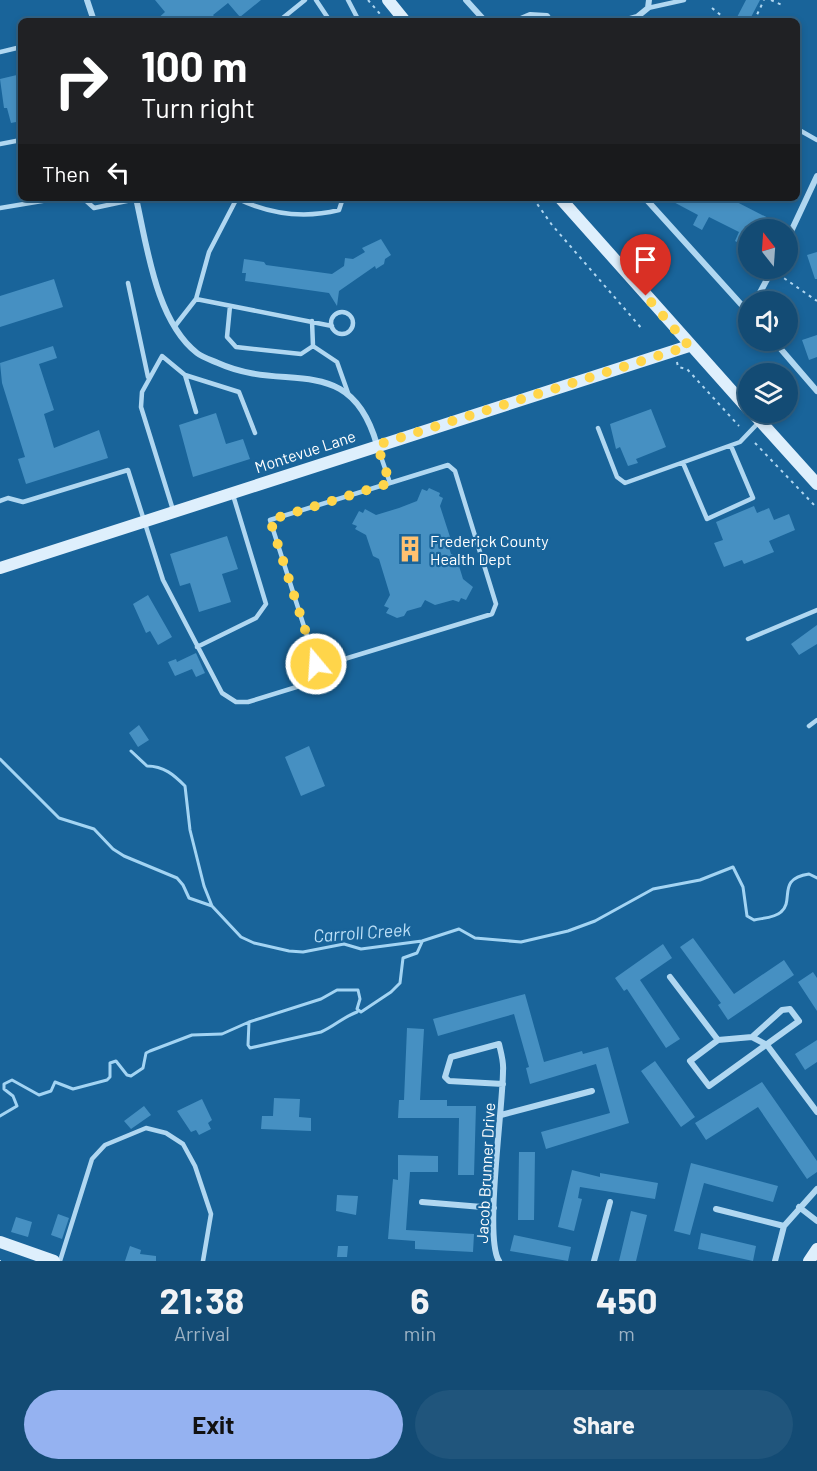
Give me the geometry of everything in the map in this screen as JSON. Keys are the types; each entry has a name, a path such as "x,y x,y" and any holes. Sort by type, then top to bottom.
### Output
{"street":[{"path":"87,0 93,18"},
{"path":"388,0 403,18"},
{"path":"466,0 482,18"},
{"path":"634,18 648,8 649,0"},
{"path":"523,18 530,15 548,18"},
{"path":"797,219 817,176"},
{"path":"136,201 163,308 197,353 232,369 322,383 348,393 362,406 370,420 377,445"},
{"path":"563,201 689,346 738,398"},
{"path":"648,201 738,300"},
{"name":"Montevue Lane","path":"0,568 689,346"},
{"path":"782,351 817,391"},
{"path":"761,423 817,484"},
{"path":"670,977 718,1040"},
{"path":"752,1037 782,1010 790,1009 799,1021 767,1045 709,1086 690,1061 718,1040 752,1037 767,1045 817,1112"},
{"name":"Jacob Brunner Drive","path":"499,1261 493,1246 503,1084 499,1044 451,1057 445,1077 448,1081 503,1084"},
{"path":"501,1115 592,1091"},
{"path":"775,1261 784,1226 817,1189"},
{"path":"810,1195 817,1202"},
{"path":"422,1202 494,1208"},
{"path":"594,1261 610,1202"},
{"path":"799,1207 817,1221"},
{"path":"716,1209 784,1226"},
{"path":"0,1242 54,1261"},
{"path":"809,1261 817,1249"}],"lane":[{"path":"283,18 305,0"},
{"path":"316,0 328,18"},
{"path":"348,0 357,18"},
{"path":"648,8 684,0"},
{"path":"0,52 18,48"},
{"path":"801,131 817,140"},
{"path":"0,144 18,141"},
{"path":"0,208 42,201"},
{"path":"86,201 94,208 127,201"},
{"path":"175,326 196,299 209,252 234,201"},
{"path":"242,201 258,209 287,215 320,215 339,210 342,201"},
{"path":"128,283 148,378"},
{"path":"196,299 312,321 332,326 336,332 345,333 351,328 352,320 347,314 339,313 333,318 332,326"},
{"path":"230,306 228,337 236,347 294,354 308,351 313,346 312,321"},
{"path":"313,346 337,362 348,393"},
{"path":"174,511 141,407 142,392 162,356 185,375 239,392 255,433"},
{"path":"185,375 196,412"},
{"path":"598,428 621,481 632,481 730,446 744,439 753,423"},
{"path":"377,445 390,483"},
{"path":"683,463 707,519 753,498 730,446"},
{"path":"448,465 455,471 496,604 492,614 328,664 316,664 270,520 448,465"},
{"path":"0,501 8,498 23,502 128,470 163,580 222,693 236,702 248,702 316,681 328,664"},
{"path":"197,647 256,618 266,604 232,492"},
{"path":"748,639 817,609"},
{"path":"809,726 817,720"},
{"path":"60,1261 92,1159 105,1145 146,1128 166,1132 183,1144 195,1166 211,1214 203,1261"}],"path":[{"path":"368,0 383,18"},
{"path":"755,18 764,0"},
{"path":"771,0 782,5"},
{"path":"712,8 724,18"},
{"path":"534,201 552,225 643,330"},
{"path":"787,279 817,301"},
{"path":"676,362 678,367 687,369 739,426"},
{"path":"755,443 817,508"}],"building":[{"path":"155,0 261,0 240,17 228,3 213,15 216,18 158,18 165,12"},
{"path":"746,0 760,0 751,18 737,18"},
{"path":"18,75 18,122 11,123 7,108 4,108 0,79"},
{"path":"672,201 735,201 770,219 738,219 738,232 709,217 702,230 693,225 698,215"},
{"path":"381,239 391,255 385,259 384,264 376,269 375,266 339,291 337,306 329,293 245,281 246,273 242,273 244,259 264,262 266,265 332,274 344,266 345,258 353,259 365,252 362,248"},
{"path":"817,252 817,279 815,279 807,255"},
{"path":"54,279 63,307 0,327 0,296"},
{"path":"817,335 817,357 809,360 802,340"},
{"path":"53,346 57,358 39,364 54,410 44,414 54,448 99,430 108,458 26,484 18,459 25,457 2,383 0,363"},
{"path":"651,409 666,447 636,459 638,463 628,466 620,447 616,449 610,424"},
{"path":"216,413 226,444 243,439 250,459 193,477 179,425"},
{"name":"Frederick County Health Dept","path":"429,488 440,493 439,496 443,498 440,506 451,540 448,544 451,554 456,556 463,579 473,587 466,600 461,598 459,602 453,600 435,605 425,600 421,607 407,611 404,616 397,618 386,613 389,608 384,606 390,595 379,559 373,556 366,535 355,529 357,526 352,524 359,511 363,513 365,509 376,515 399,508 417,501 422,489 427,491"},
{"path":"754,506 757,513 769,508 774,520 789,514 795,530 769,541 774,552 744,564 742,560 724,567 714,543 723,540 716,522"},
{"path":"227,536 238,569 222,574 231,602 199,612 190,583 180,586 170,554"},
{"path":"148,595 172,637 158,645 150,631 146,633 133,604"},
{"path":"817,625 817,644 799,655 791,644"},
{"path":"196,653 205,673 196,677 192,669 175,676 168,662 176,659 177,662"},
{"path":"139,725 149,740 138,747 129,733"},
{"path":"309,746 325,786 301,796 285,757"},
{"path":"693,938 734,994 784,960 794,975 728,1020 718,1005 721,1003 680,947"},
{"path":"663,944 672,958 640,980 680,1039 666,1048 627,989 624,991 615,978"},
{"path":"813,972 817,978 817,1011 798,982"},
{"path":"525,994 544,1062 582,1051 583,1054 608,1047 629,1123 546,1149 541,1132 610,1113 596,1064 530,1084 526,1068 529,1067 514,1014 438,1036 433,1019"},
{"path":"407,1028 424,1029 420,1100 447,1100 447,1106 476,1106 474,1175 458,1175 459,1118 398,1118 399,1100 404,1100"},
{"path":"817,1040 817,1062 805,1070 795,1054"},
{"path":"655,1061 695,1117 681,1127 641,1071"},
{"path":"762,1082 817,1161 817,1172 807,1179 758,1107 706,1140 695,1123"},
{"path":"274,1098 300,1099 299,1117 311,1118 311,1131 261,1129 262,1116 273,1116"},
{"path":"202,1099 212,1120 208,1123 211,1129 199,1135 196,1130 191,1132 177,1111"},
{"path":"144,1106 151,1115 131,1129 124,1121"},
{"path":"519,1152 535,1152 534,1220 518,1220"},
{"path":"398,1155 438,1156 438,1172 410,1172 406,1230 474,1234 473,1252 415,1249 415,1241 388,1239 393,1179 398,1180"},
{"path":"691,1163 778,1186 773,1202 704,1183 690,1235 674,1231"},
{"path":"572,1170 600,1177 600,1173 658,1183 655,1199 580,1187 578,1198 582,1199 574,1231 558,1227"},
{"path":"337,1195 358,1196 356,1215 336,1211"},
{"path":"631,1211 647,1215 636,1261 619,1261"},
{"path":"58,1214 69,1218 62,1239 51,1235"},
{"path":"16,1217 32,1222 28,1237 11,1232"},
{"path":"701,1233 756,1246 753,1261 698,1249"},
{"path":"514,1235 571,1247 568,1261 510,1251"},
{"path":"130,1246 141,1250 140,1254 156,1256 156,1261 125,1261"},
{"path":"338,1246 348,1246 347,1257 337,1257"}],"waterway":[{"path":"131,751 147,766 168,772 185,786 190,830 204,886 212,906"},
{"name":"Carroll Creek","path":"0,759 59,818 94,829 113,849 124,856 177,878 189,898 212,906 241,937 254,943 289,951 303,952 344,944 361,949 422,941 459,929 475,938 521,942 568,931 595,921 653,889 700,880 733,867 743,887 747,916 754,920 772,917 781,912 787,902 789,885 793,880 809,874 817,878"},
{"path":"0,1116 17,1106 13,1096 4,1089 4,1084 12,1080 39,1095 51,1091 55,1082 73,1089 107,1080 110,1077 110,1063 116,1061 127,1075 131,1076 143,1068 146,1053 150,1051 192,1035 222,1034 249,1022 321,999 337,990 358,990 360,999 357,1009 361,1012 391,992 400,983 403,958 417,953 422,942"},
{"path":"249,1022 248,1045 250,1048 321,1032 357,1012"}],"place":[{"name":"Frederick County Health Dept","path":"410,549"}],"route":[{"path":"316,664 270,520 390,483 377,445 689,346 646,296"}]}
